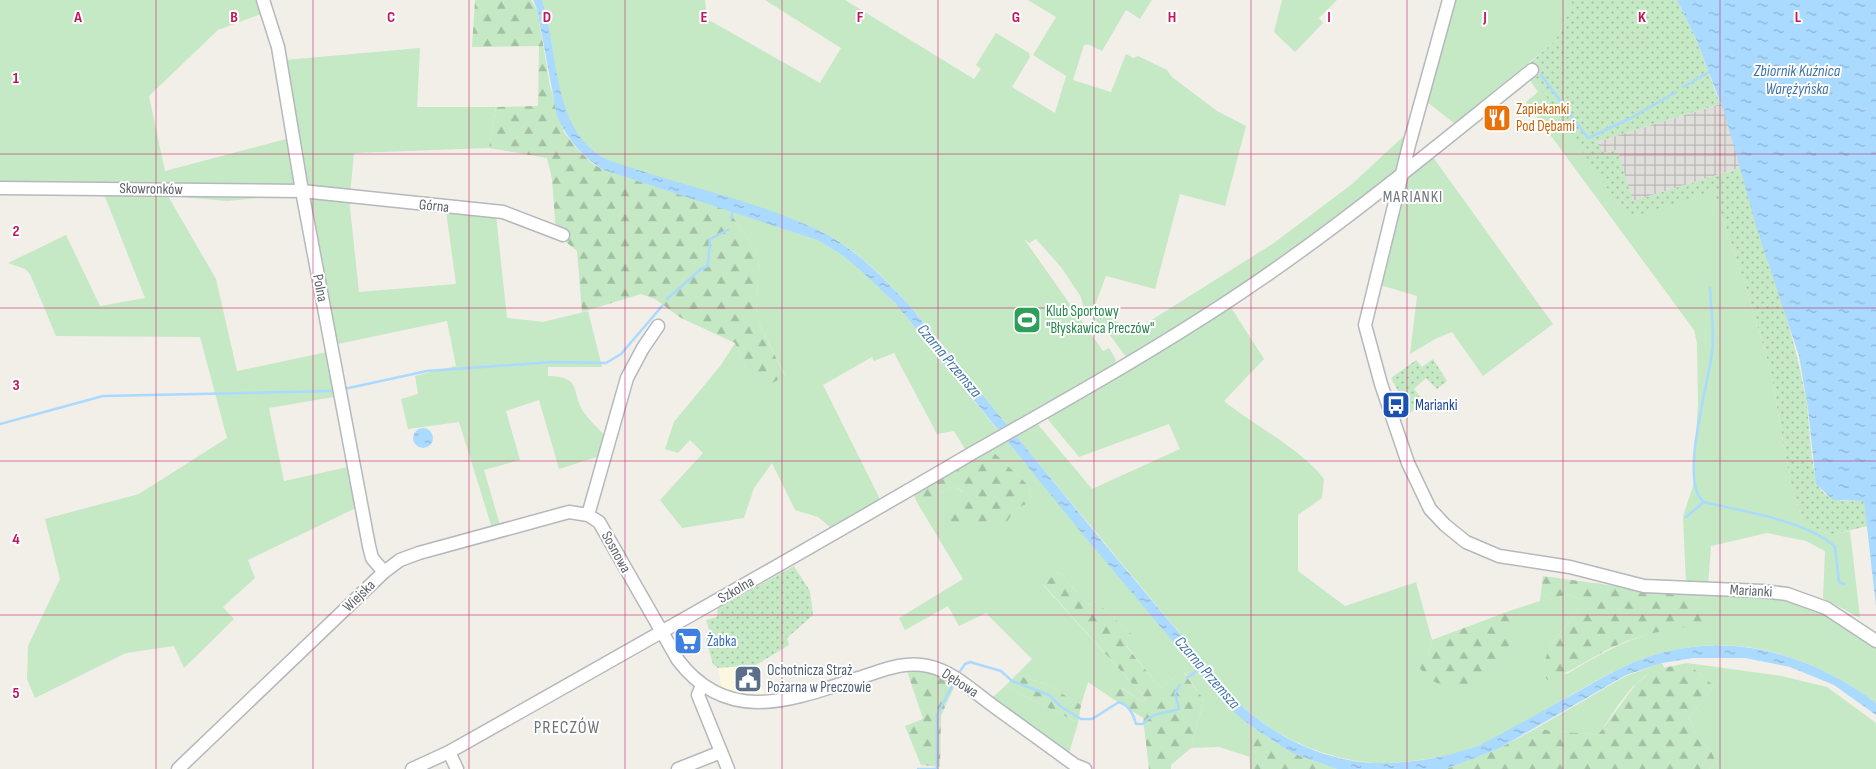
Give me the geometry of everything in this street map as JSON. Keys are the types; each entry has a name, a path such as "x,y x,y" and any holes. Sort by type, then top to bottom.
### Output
{"street":[{"name":"Polna","path":"263,0 278,47 302,191 369,546 372,558 384,572"},
{"name":"Marianki","path":"1448,0 1391,218 1367,318 1366,332 1408,463 1425,501 1445,526 1475,547 1499,556 1562,566 1636,585 1668,589 1767,591 1796,596 1832,611 1876,640"},
{"path":"1391,218 1386,205 1372,198 1532,70"},
{"name":"Skowronków","path":"0,188 302,191"},
{"name":"Górna","path":"302,191 503,212 562,235"},
{"name":"Szkolna","path":"412,769 448,752 662,633 1056,405 1231,300 1372,198"},
{"path":"588,515 627,378 643,348 658,326"},
{"name":"Wiejska","path":"178,769 384,572 400,560 419,552 569,512 588,515"},
{"name":"Sosnowa","path":"588,515 599,522 606,533 685,670 702,685"},
{"name":"Dębowa","path":"702,685 737,699 777,702 798,698 897,666 929,666 953,676 1077,768"},
{"path":"702,685 698,695 728,769"},
{"path":"448,752 457,769"},
{"path":"678,769 721,752"}],"shaded area":[{"path":"1757,93 1778,156 1633,201 1617,150 1604,153 1596,142"},
{"path":"756,665 765,697 756,698 722,690 718,668"}],"green space":[{"path":"0,0 255,0 261,14 218,30 149,96 165,171 286,139 300,194 227,201 168,196 216,279 237,371 332,351 339,396 269,408 284,481 353,466 360,506 248,560 255,578 223,607 234,619 184,668 174,646 126,653 35,698 27,679 28,646 60,579 45,519 139,494 227,438 200,337 56,336 30,274 25,269 8,263 66,235 100,306 145,298 100,184 0,185"},
{"path":"475,0 531,0 537,9 550,86 564,132 576,148 593,164 604,170 728,210 759,255 756,317 785,376 765,387 748,373 735,343 681,318 655,299 641,294 582,312 577,251 556,234 552,179 547,158 489,148 496,107 538,106 539,46 472,47"},
{"path":"542,0 705,0 707,19 820,83 841,48 765,0 845,0 974,79 981,69 976,65 996,33 1029,53 1030,57 1012,87 1055,113 1066,76 1033,55 1056,17 1028,0 1152,0 1140,19 1126,10 1102,51 1088,44 1084,45 1073,80 1111,92 1126,54 1133,58 1138,56 1167,70 1172,77 1217,111 1246,126 1225,206 1180,194 1155,289 1106,276 1095,305 1127,329 1134,331 1274,243 1352,184 1406,134 1398,171 1214,305 1130,358 1126,357 1107,331 1084,309 1081,297 1061,267 1036,239 1029,243 1024,239 1103,351 1109,348 1116,360 1115,365 1009,427 899,294 870,265 836,240 818,230 766,210 638,172 612,162 589,148 572,125 565,109"},
{"path":"1282,0 1337,0 1319,18 1323,23 1295,52 1274,32"},
{"path":"1451,0 1572,0 1569,13 1555,41 1455,124 1426,101"},
{"path":"1572,0 1677,0 1697,41 1720,104 1596,142 1604,153 1617,150 1633,201 1740,168 1793,340 1806,399 1813,461 1818,484 1827,496 1833,499 1847,501 1876,500 1876,524 1831,535 1803,522 1790,481 1771,372 1747,290 1713,191 1634,217 1619,206 1526,66 1555,41 1569,13"},
{"path":"420,48 417,107 496,107 489,148 354,153 350,195 307,187 285,60"},
{"path":"1532,73 1619,206 1713,191 1747,290 1771,372 1790,481 1803,522 1831,535 1850,531 1860,618 1823,598 1825,551 1806,541 1767,533 1711,546 1708,585 1686,584 1683,516 1693,486 1698,404 1697,343 1694,330 1526,102 1538,92 1529,79"},
{"path":"1430,153 1553,324 1483,376 1452,332 1437,338 1410,354 1417,296 1377,284 1404,177"},
{"path":"308,197 349,199 359,292 456,284 446,211 496,215 507,318 543,322 588,311 602,367 548,367 548,376 567,379 572,383 585,414 607,438 603,455 559,469 539,400 506,411 520,460 484,470 500,525 492,528 459,422 408,429 401,399 418,394 415,376 456,366 447,321 333,345"},
{"path":"728,210 817,240 839,253 860,270 895,303 999,432 965,449 954,431 937,434 894,353 874,361 872,357 823,385 880,499 830,527 818,517 795,510 772,463 754,488 744,518 682,528 660,500 703,453 690,440 678,453 665,449 674,422 721,365 735,343 748,373 785,375 756,317 759,255"},
{"path":"1230,306 1264,359 1224,401 1303,458 1324,479 1322,498 1298,515 1298,571 1345,606 1416,582 1432,640 1428,657 1510,639 1512,610 1540,601 1541,593 1551,599 1568,594 1581,600 1581,607 1551,644 1542,668 1567,674 1602,654 1652,633 1689,626 1710,625 1705,616 1702,598 1678,595 1748,594 1776,597 1801,604 1823,615 1876,647 1876,703 1848,684 1819,668 1789,657 1757,649 1725,645 1693,647 1660,653 1628,665 1590,684 1497,737 1472,748 1427,759 1387,763 1354,761 1315,750 1278,733 1261,722 1231,695 1016,436 1036,422 1092,489 1180,449 1169,424 1079,457 1046,417"},
{"path":"1433,359 1447,381 1437,389 1426,378 1414,389 1424,401 1410,413 1391,378 1416,360 1422,367"},
{"path":"1006,440 1210,686 1248,724 1250,757 1219,747 1191,748 1204,700 1185,673 1176,676 1162,687 1156,683 1126,645 1135,637 1095,601 1089,605 1058,572 1043,585 1146,699 1141,701 1122,688 1110,697 1088,682 1081,705 1046,684 1016,675 1032,659 986,613 959,626 948,606 905,630 899,618 963,579 918,504 954,486 1005,524 1015,509 1031,502 1029,486 991,450"},
{"path":"991,450 1029,486 1031,502 1015,509 1005,525 990,527 947,523 963,492 954,486 918,504 913,494"},
{"path":"794,566 810,591 813,615 787,638 789,645 756,665 718,668 713,664 706,640 710,632 706,620 717,617 718,608"},
{"path":"1058,572 1089,605 1095,601 1135,637 1126,646 1156,683 1162,687 1176,676 1184,673 1204,700 1191,748 1171,765 1171,769 1149,769 1143,718 1110,697 1121,688 1141,701 1146,699 1043,584"},
{"path":"1543,576 1702,598 1706,601 1705,616 1711,626 1686,627 1649,634 1604,651 1565,673 1547,680 1542,668 1551,644 1581,607 1581,600 1568,594 1551,599 1541,593"},
{"path":"1512,610 1511,635 1507,654 1499,668 1491,674 1470,683 1447,685 1437,683 1429,678 1416,663 1428,657 1432,640"},
{"path":"1662,663 1664,668 1643,678 1626,695 1598,735 1535,729 1626,676"},
{"path":"1687,663 1781,676 1827,687 1876,723 1876,769 1709,769 1716,762 1711,751 1699,740 1689,718 1714,686"},
{"path":"1687,663 1714,686 1689,718 1699,740 1711,751 1716,762 1709,769 1446,769 1498,749 1535,729 1598,735 1636,684 1654,670"},
{"path":"906,668 941,674 956,683 941,716 940,767 921,765 905,726 923,719"},
{"path":"1016,675 1046,684 1081,705 1078,723 1005,686"},
{"path":"1005,686 1078,723 1069,753 993,697"},
{"path":"1248,724 1292,753 1337,769 1250,769"}],"water":[{"name":"Czarna Przemsza","path":"533,0 542,0 548,21 561,91 568,113 577,133 592,149 611,161 794,219 831,237 867,263 909,305 1231,695 1261,722 1278,733 1316,751 1356,761 1376,763 1402,762 1441,756 1478,746 1634,662 1675,650 1706,646 1736,646 1766,651 1795,659 1823,671 1876,703 1876,715 1834,685 1790,667 1745,658 1693,658 1662,663 1626,675 1498,749 1446,769 1337,769 1292,753 1248,724 1227,706 1080,531 895,303 860,270 839,253 817,240 604,170 582,154 566,133 557,116 537,9"},
{"name":"Zbiornik Kuźnica Warężyńska","path":"1677,0 1876,0 1876,606 1864,501 1833,500 1816,484 1808,409 1799,356 1757,229 1725,115 1697,41"},
{"path":"423,428 430,431 433,438 430,445 423,448 416,445 413,438 416,431"}],"waterway":[{"path":"1683,87 1709,72"},
{"path":"1541,75 1588,138 1629,119 1676,92"},
{"path":"731,218 733,210"},
{"path":"667,299 701,269 708,266 710,239 728,230"},
{"path":"1710,288 1713,345 1694,454 1694,475 1697,491 1704,502 1773,518 1808,530 1823,538 1835,547 1839,582 1844,584"},
{"path":"344,389 427,371 552,362 606,363 621,354 663,305"},
{"path":"0,424 103,396 332,391"},
{"path":"1686,517 1704,502"},
{"path":"958,674 965,664 970,662 1001,671 1012,681 1049,695 1060,706 1081,719 1092,719 1119,702 1130,711 1136,724 1143,724 1155,715 1179,709 1175,693 1180,685"},
{"name":"Czarna Przemsza","path":"1187,678 1198,670"},
{"path":"937,769 937,715 954,682"},
{"path":"918,769 937,769"}],"place":[{"name":"Zapiekanki Pod Dębami","path":"1497,118"},
{"name":"Klub Sportowy \"Błyskawica Preczów\"","path":"1027,320"},
{"name":"Marianki","path":"1396,405"},
{"name":"Żabka","path":"688,641"},
{"name":"Ochotnicza Straż Pożarna w Preczowie","path":"748,679"}],"district":[{"name":"MARIANKI","path":"1413,197"},
{"name":"PRECZÓW","path":"567,727"}]}
